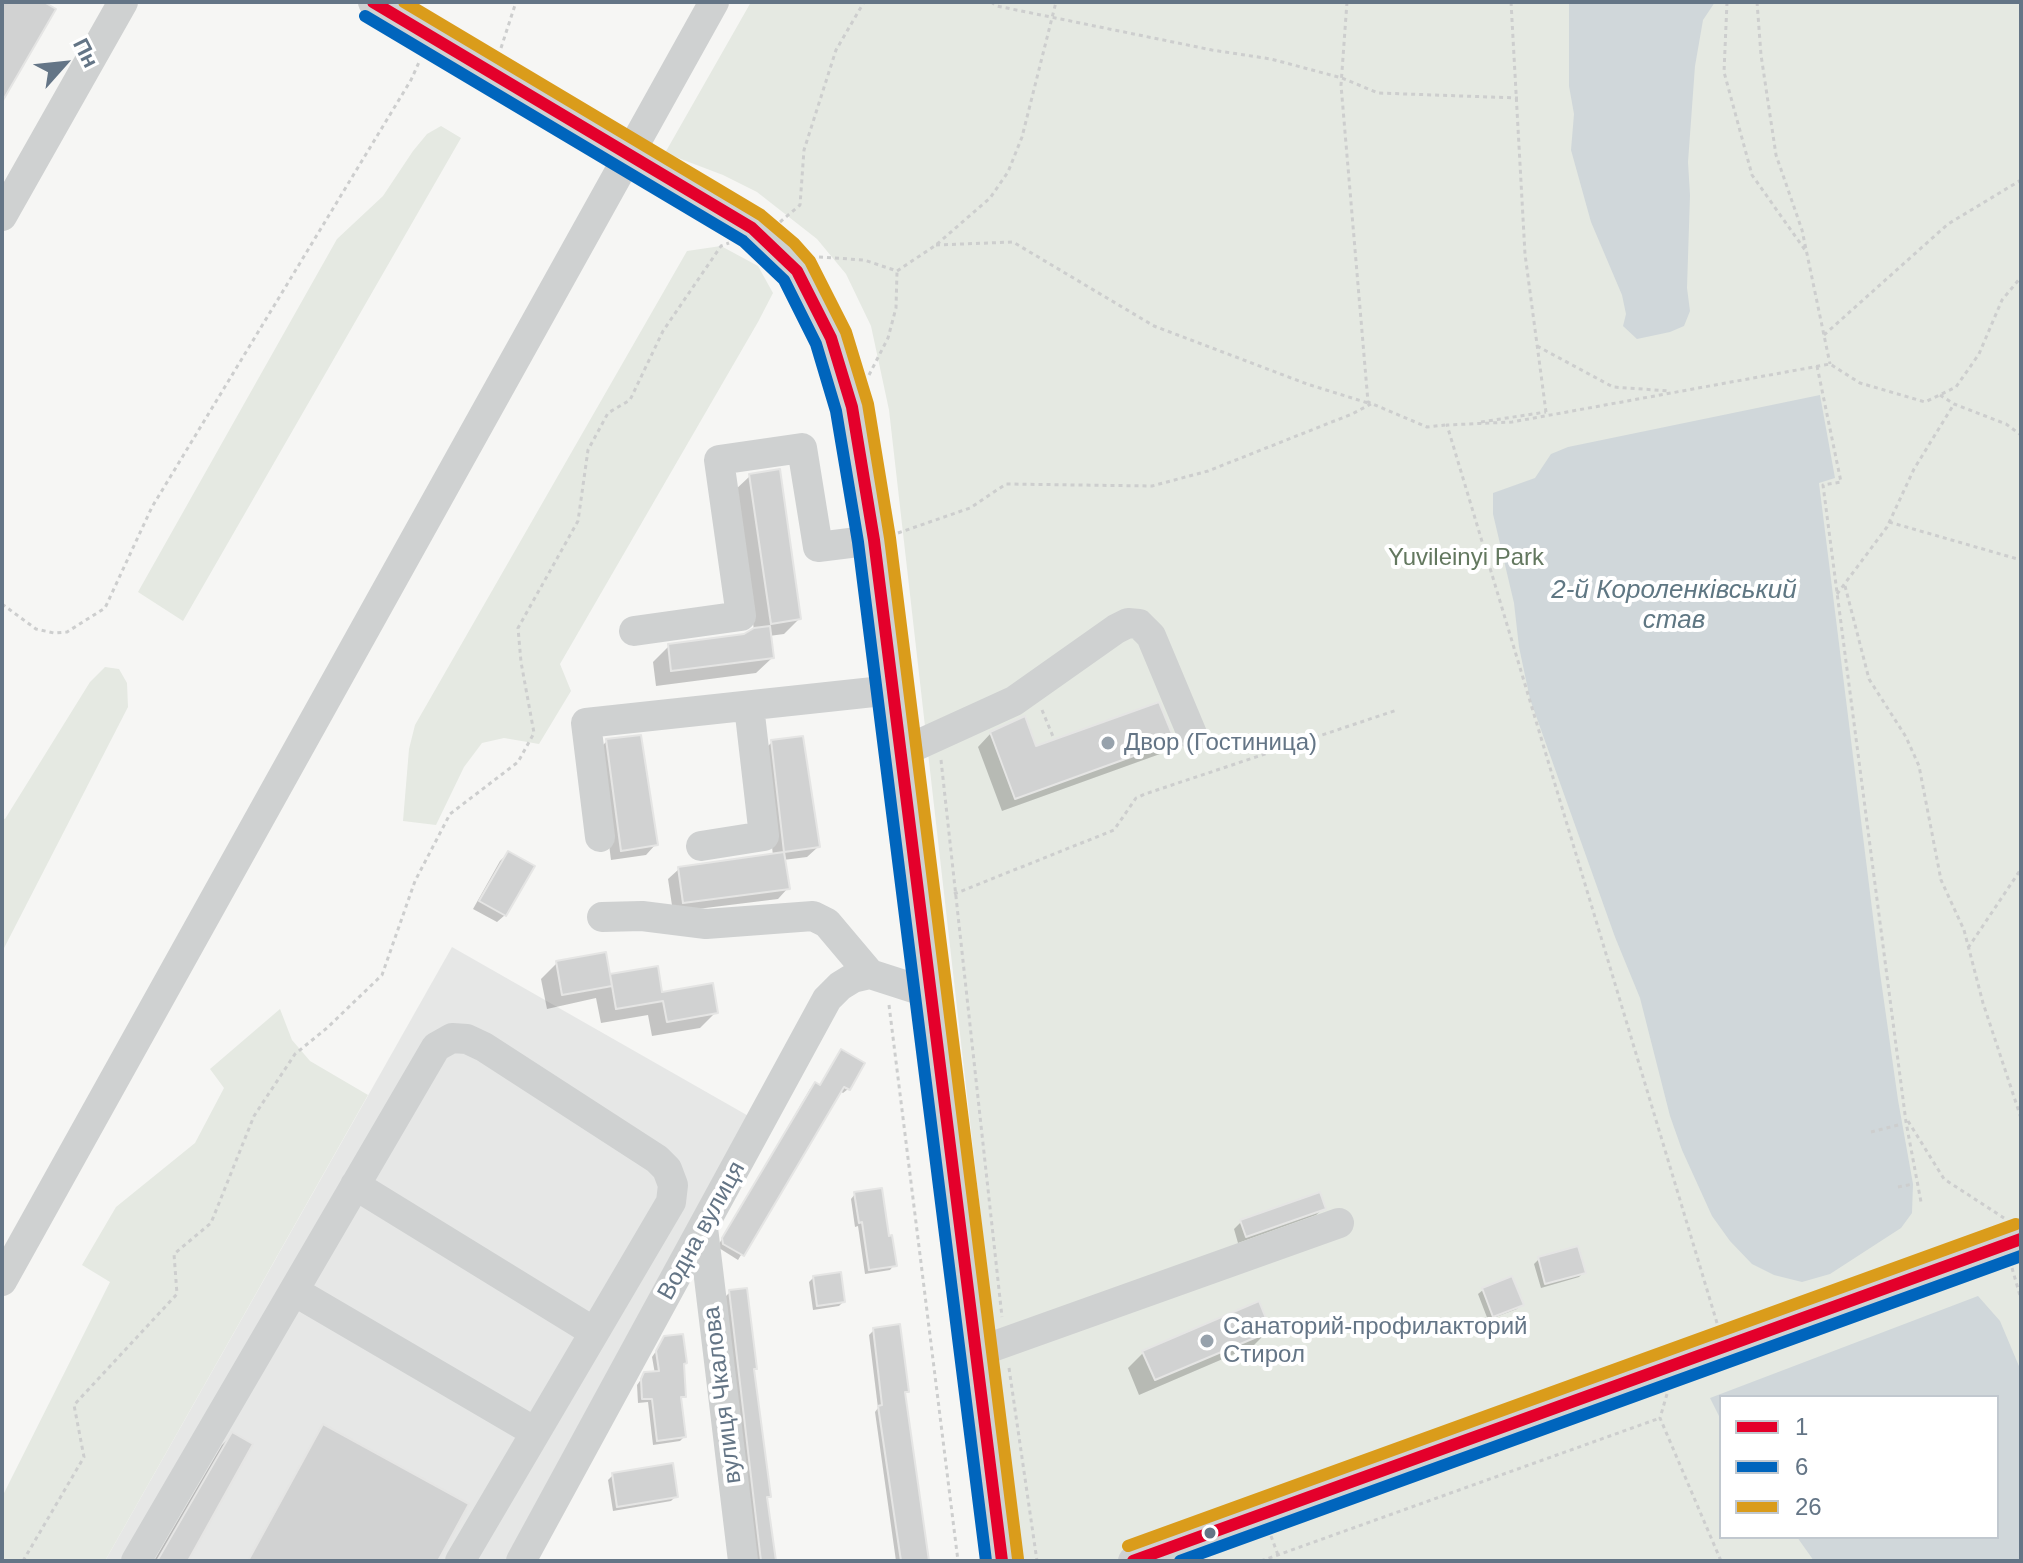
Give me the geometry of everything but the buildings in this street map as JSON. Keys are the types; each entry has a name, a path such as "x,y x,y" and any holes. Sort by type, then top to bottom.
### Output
{"street":[{"path":"2,216 123,2"},
{"path":"373,2 759,233 783,255 807,286 839,360 852,407 874,540 1002,1561"},
{"path":"405,2 431,37"},
{"path":"2,1281 714,2"},
{"path":"634,631 741,616 719,460 802,448 818,547 874,540"},
{"path":"900,753 992,713 1033,689 1128,623 1139,624 1151,636 1192,734"},
{"path":"600,837 586,723 892,690"},
{"path":"701,846 764,836 749,706"},
{"path":"602,917 642,916 706,924 813,916 827,923 878,976 929,993"},
{"name":"Водна вулиця","path":"521,1561 827,999 853,978 878,976"},
{"path":"136,1561 436,1047 452,1038 467,1039 484,1047 657,1159 667,1169 673,1185 671,1202 460,1561"},
{"path":"355,1185 594,1332"},
{"path":"975,1353 1339,1223"},
{"name":"вулиця Чкалова","path":"703,1228 743,1561"},
{"path":"1133,1561 1724,1347 2011,1235"},
{"path":"294,1291 535,1432"}],"path":[{"path":"495,75 506,28 516,2"},
{"path":"23,1561 84,1457 74,1405 177,1294 174,1254 211,1223 254,1116 295,1054 382,975 415,881 450,814 518,762 534,733 518,628 578,521 588,450 608,413 630,400 663,331 721,246 773,228 800,205 804,150 836,50 864,2"},
{"path":"991,2 997,6 1212,50 1271,59 1342,78 1378,93 1518,98"},
{"path":"897,271 936,245 990,198 1008,172 1022,137 1056,2"},
{"path":"1347,2 1342,78 1356,276 1368,402 1371,404"},
{"path":"1511,2 1525,254 1546,414"},
{"path":"1727,2 1724,72 1752,175 1807,252"},
{"path":"1757,2 1761,55 1776,155 1802,230 1830,364"},
{"path":"2,604 36,629 54,633 67,632 105,608 152,507 411,80 431,37"},
{"path":"1824,335 1948,224 2021,180"},
{"path":"936,245 1013,242 1154,326 1427,427 1512,422 1830,364 1860,383 1925,402 1956,387 1979,354 2002,300 2021,277"},
{"path":"783,255 864,260 897,271"},
{"path":"852,407 888,338 896,308 897,271"},
{"path":"1537,346 1613,387 1677,392"},
{"path":"1817,366 1841,482 1823,485 1906,1118 1921,1202"},
{"path":"1940,395 1954,404 2006,424 2021,435"},
{"path":"874,540 970,508 1006,484 1152,486 1222,465 1371,404"},
{"path":"1837,594 1889,522 1914,469 1954,404"},
{"path":"1447,425 1724,1347"},
{"path":"1889,522 2021,560"},
{"path":"1845,586 1869,679 1906,737 1919,766 1941,880 1964,930 1983,1003 2021,1118"},
{"path":"1033,689 1054,739"},
{"path":"954,894 1114,830 1136,798 1145,794 1397,710"},
{"path":"939,736 1005,1343 1037,1561"},
{"path":"1968,948 2021,869"},
{"path":"878,976 958,1561"},
{"path":"1906,1118 1944,1179 2011,1235 2021,1299"},
{"path":"1871,1132 1902,1124"},
{"path":"1898,1187 1913,1184"},
{"path":"1677,1364 1660,1418 1721,1561"},
{"path":"1261,1561 1660,1418"}],"shaded area":[{"path":"452,947 759,1122 511,1561 105,1561"}],"green space":[{"name":"Yuvileinyi Park","path":"751,2 2021,2 2021,1561 1020,1561 889,410 871,326 846,274 817,239 757,192 665,153"},
{"path":"441,126 461,138 183,621 138,592 337,239 383,196 427,134"},
{"path":"721,246 758,266 773,293 560,664 571,691 539,744 504,738 482,743 464,767 436,825 403,821 409,749 415,725 687,251"},
{"path":"105,667 119,669 127,683 128,707 2,952 2,818 5,819 90,682"},
{"path":"280,1009 292,1040 310,1061 368,1095 105,1561 2,1561 2,1497 110,1282 82,1265 116,1207 195,1143 224,1088 210,1069"}],"water":[{"path":"1569,2 1715,2 1703,20 1695,66 1688,162 1687,288 1690,311 1684,326 1670,332 1637,339 1623,326 1626,314 1622,295 1591,222 1571,150 1574,114 1569,86"},
{"name":"2-й Короленківський став","path":"1820,395 1835,478 1819,483 1880,973 1913,1184 1912,1213 1901,1228 1830,1274 1802,1282 1774,1275 1752,1264 1730,1241 1712,1216 1682,1150 1670,1116 1640,998 1615,937 1530,699 1514,603 1493,514 1493,493 1535,478 1551,454 1568,447"},
{"path":"1978,1296 2000,1321 2021,1371 2021,1561 1814,1561 1798,1539 1999,1539 1999,1395 1719,1395 1719,1416 1710,1398"}],"transit line":[{"name":"1","path":"373,2 752,228 797,271 831,338 852,407 874,540 1002,1561"},
{"name":"26","path":"404,2 761,215 810,261 846,332 868,404 890,538 1018,1559"},
{"name":"6","path":"365,16 743,241 784,280 816,344 836,411 858,542 986,1561"},
{"name":"26","path":"1128,1546 2016,1224"},
{"name":"1","path":"1133,1561 2021,1239"},
{"name":"6","path":"1180,1561 2021,1256"}],"place":[{"name":"Двор (Гостиница)","path":"1108,743"},
{"name":"Санаторий-профилакторий Стирол","path":"1207,1341"}]}
